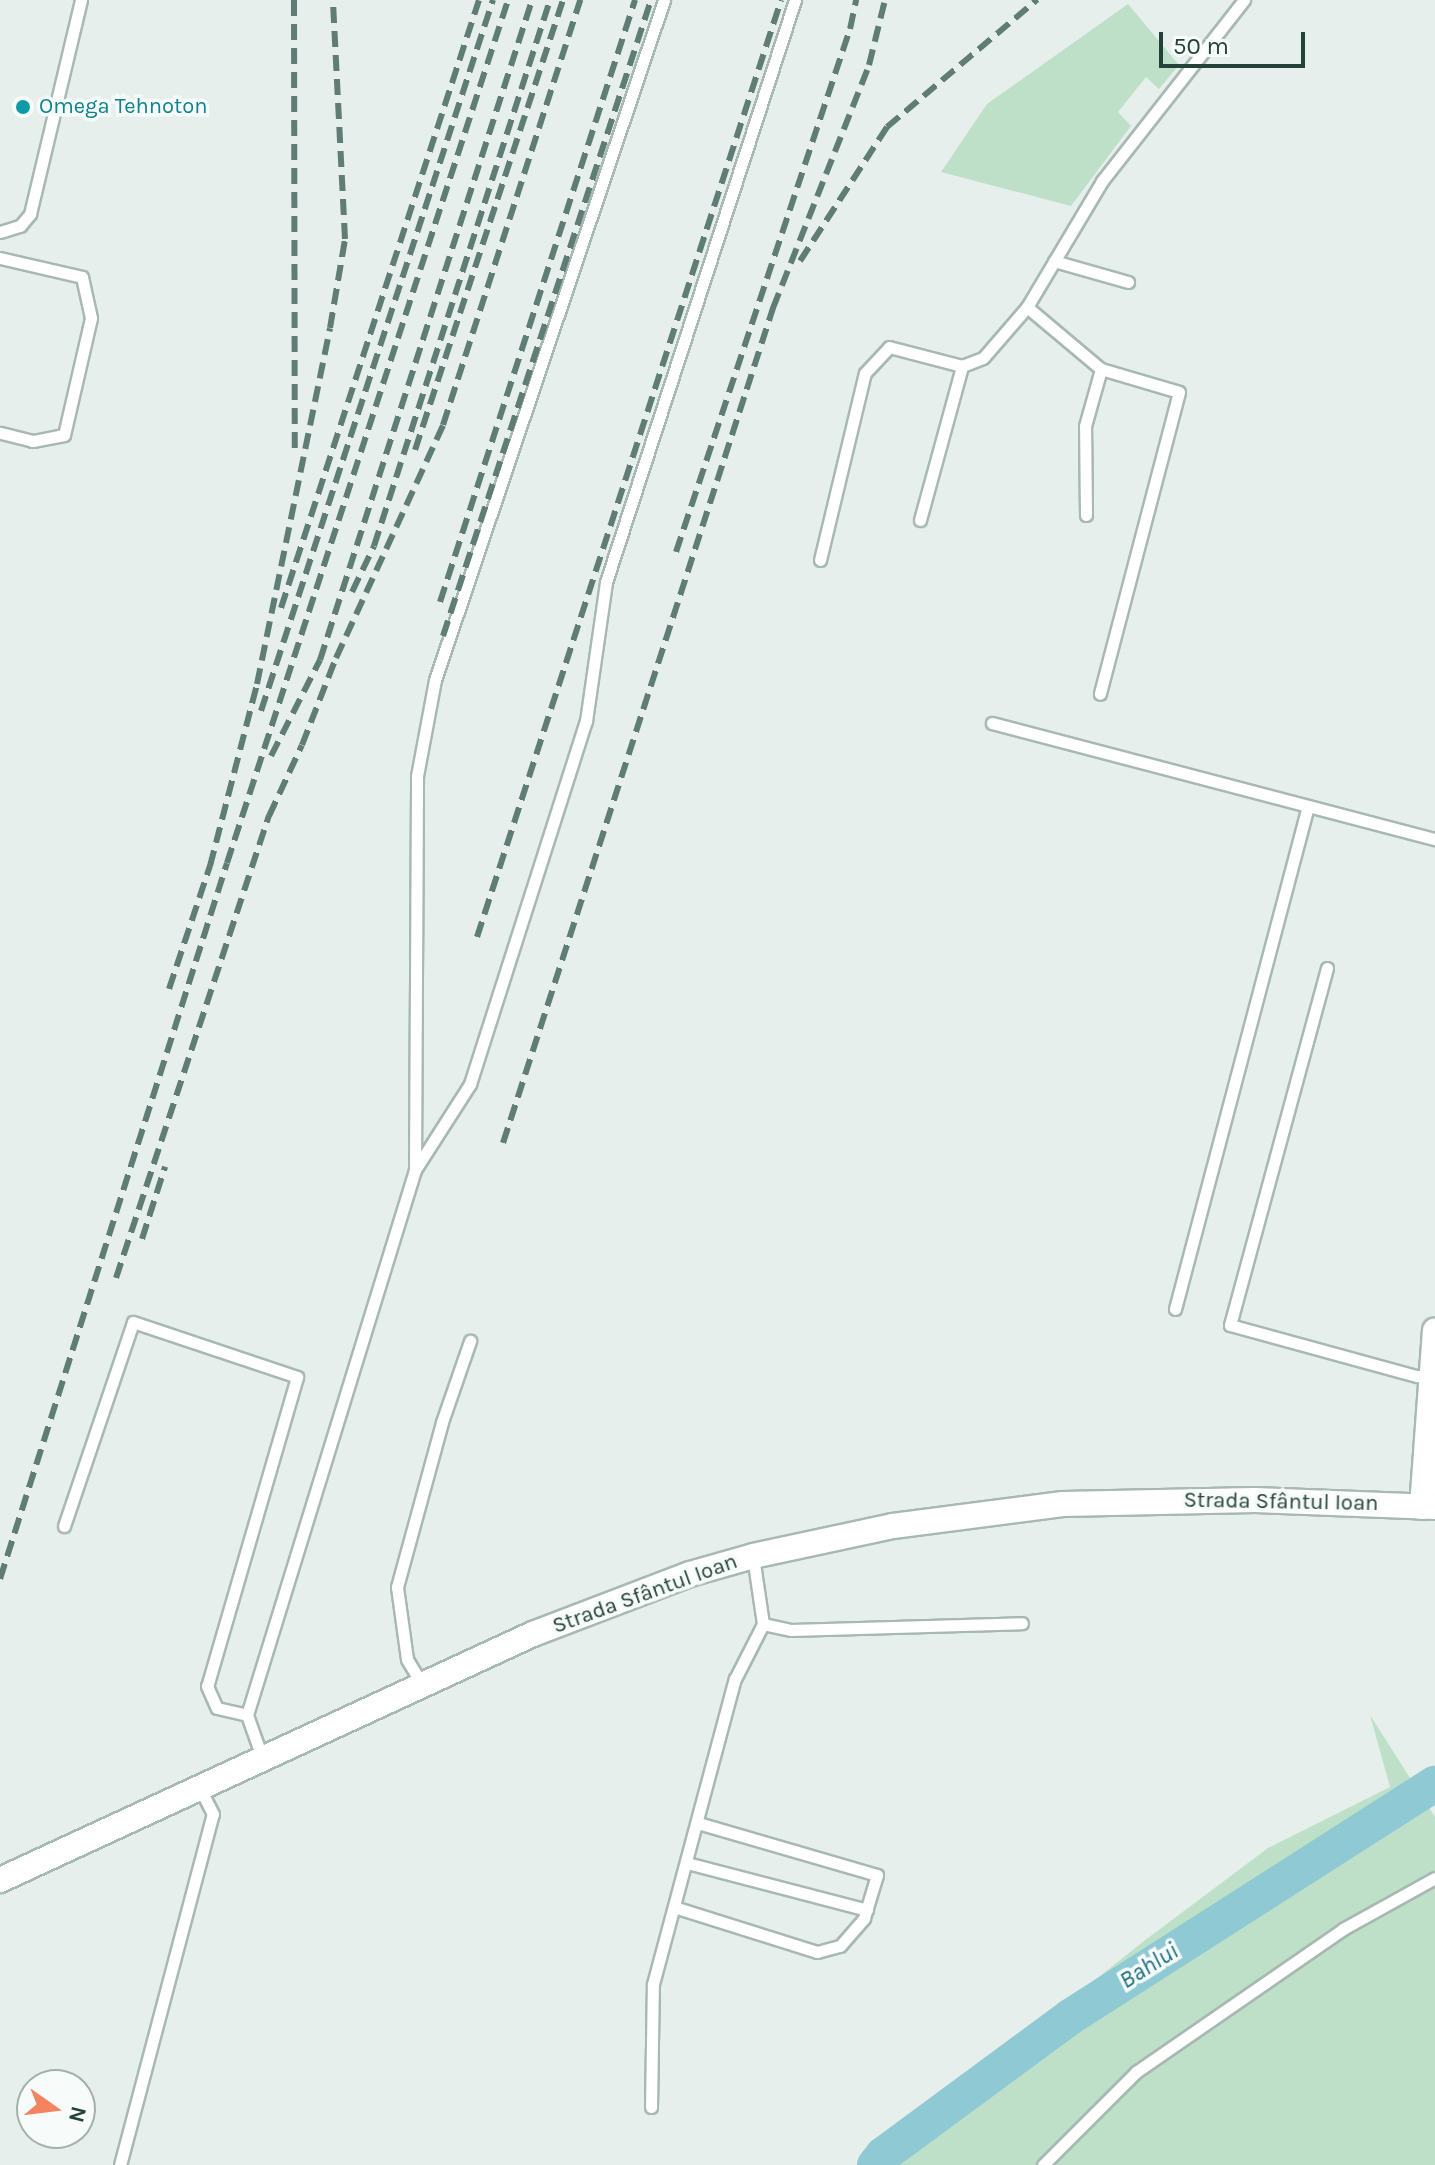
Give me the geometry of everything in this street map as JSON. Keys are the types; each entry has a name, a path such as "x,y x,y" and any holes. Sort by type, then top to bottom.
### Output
{"main road":[{"path":"1429,1507 1435,1330"},
{"name":"Strada Sfântul Ioan","path":"0,1880 264,1761 533,1634 690,1574 753,1556 893,1526 1063,1504 1241,1500 1429,1507"}],"lane":[{"path":"0,232 20,226 30,214 81,0"},
{"path":"415,1170 417,776 435,680 664,0"},
{"path":"264,1761 247,1715 415,1170 470,1084 475,1069 586,721 606,582 795,0"},
{"path":"820,560 865,373 889,347 962,366 983,358 1027,307 1102,181 1244,0"},
{"path":"0,258 82,277 91,318 64,435 33,441 0,433"},
{"path":"1054,261 1128,282"},
{"path":"1027,307 1101,369 1179,392 1100,694"},
{"path":"920,520 962,366"},
{"path":"1086,515 1085,426 1101,369"},
{"path":"992,723 1435,839"},
{"path":"1175,1309 1308,806"},
{"path":"1327,968 1230,1325 1417,1376 1433,1377"},
{"path":"64,1526 133,1322 297,1377 207,1686 217,1708 247,1715"},
{"path":"423,1686 407,1659 397,1587 442,1422 470,1341"},
{"path":"651,2107 653,1984 735,1679 763,1624 753,1556"},
{"path":"763,1624 791,1630 1022,1623"},
{"path":"120,2165 213,1814 201,1790"},
{"path":"674,1907 817,1952 840,1946 864,1918 877,1875 698,1823"},
{"path":"687,1863 867,1910"},
{"path":"1043,2165 1136,2072 1343,1929 1435,1878"}],"green space":[{"path":"1128,4 1179,65 1159,89 1146,77 1118,112 1131,126 1071,206 941,172 987,104"},
{"path":"1370,1715 1435,1817 1435,2165 862,2165 1144,1941 1268,1848 1390,1787"}],"waterway":[{"name":"Bahlui","path":"875,2165 883,2155 1070,2017 1435,1784"}],"railway":[{"path":"294,0 295,456"},
{"path":"169,989 210,866 257,684 330,328 345,239 333,0"},
{"path":"281,608 479,0"},
{"path":"261,711 493,0"},
{"path":"0,1579 227,863 508,0"},
{"path":"271,756 320,660 532,0"},
{"path":"352,592 374,546 550,0"},
{"path":"415,450 563,0"},
{"path":"116,1278 269,816 302,745 336,658 443,425 580,0"},
{"path":"440,602 635,0"},
{"path":"443,636 651,0"},
{"path":"477,937 781,0"},
{"path":"676,552 850,29 856,0"},
{"path":"503,1143 773,308 869,65 885,0"},
{"path":"800,261 887,127 1037,0"},
{"path":"142,1239 165,1167"}],"place":[{"name":"Omega Tehnoton","path":"23,107"}]}
